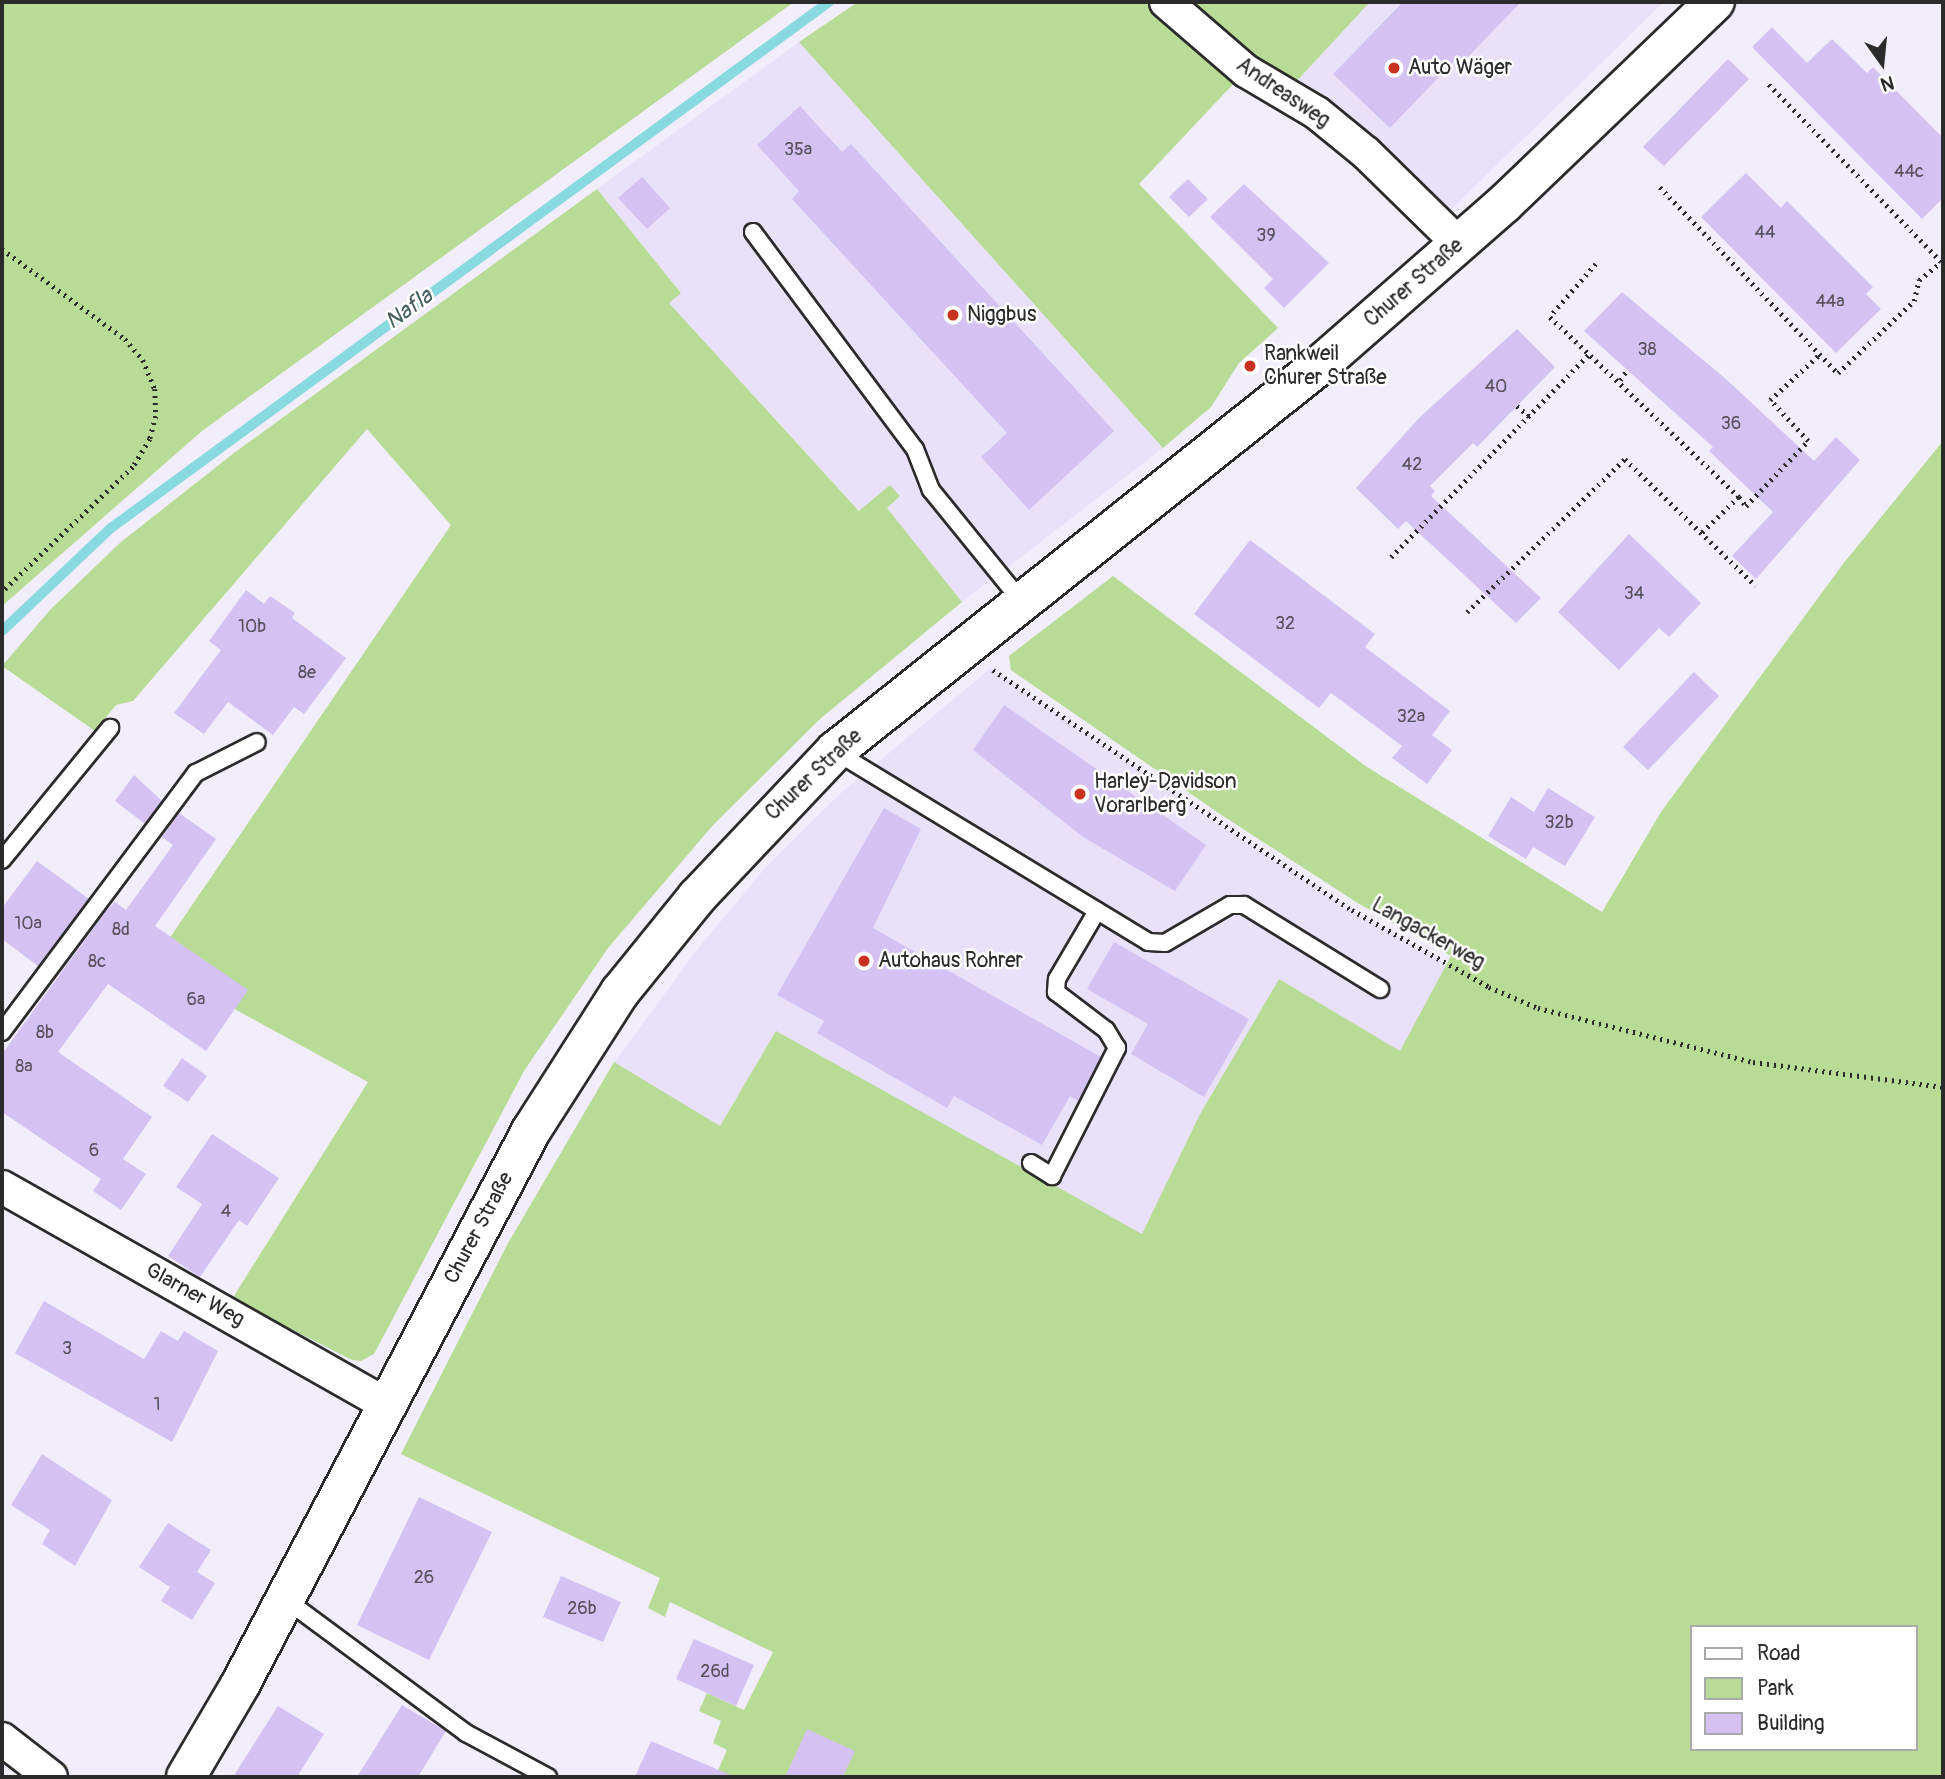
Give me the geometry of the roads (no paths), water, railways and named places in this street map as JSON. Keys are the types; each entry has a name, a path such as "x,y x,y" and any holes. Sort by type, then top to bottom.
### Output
{"main road":[{"name":"Churer Straße","path":"186,1777 285,1599 531,1131 620,992 744,843 835,751 966,645 1204,460 1459,244 1716,2"}],"street":[{"name":"Andreasweg","path":"1166,2 1246,71 1317,113 1366,153 1459,244"},
{"name":"Glarner Weg","path":"2,1187 387,1405"},
{"path":"2,1739 51,1777"}],"lane":[{"path":"753,232 915,449 931,490 1022,602"},
{"path":"2,860 110,728"},
{"path":"2,1032 196,773 257,743"},
{"path":"835,751 1149,942 1164,943 1230,905 1244,905 1380,989"},
{"path":"1031,1163 1052,1176 1117,1048 1106,1030 1056,992 1058,979 1097,911"},
{"path":"285,1599 466,1733 548,1777"}],"waterway":[{"name":"Nafla","path":"2,631 111,528 829,2"}],"place":[{"name":"Auto Wäger","path":"1394,68"},
{"name":"Niggbus","path":"953,315"},
{"name":"Rankweil Churer Straße","path":"1250,366"},
{"name":"Harley-Davidson Vorarlberg","path":"1080,794"},
{"name":"Autohaus Rohrer","path":"864,961"}]}
